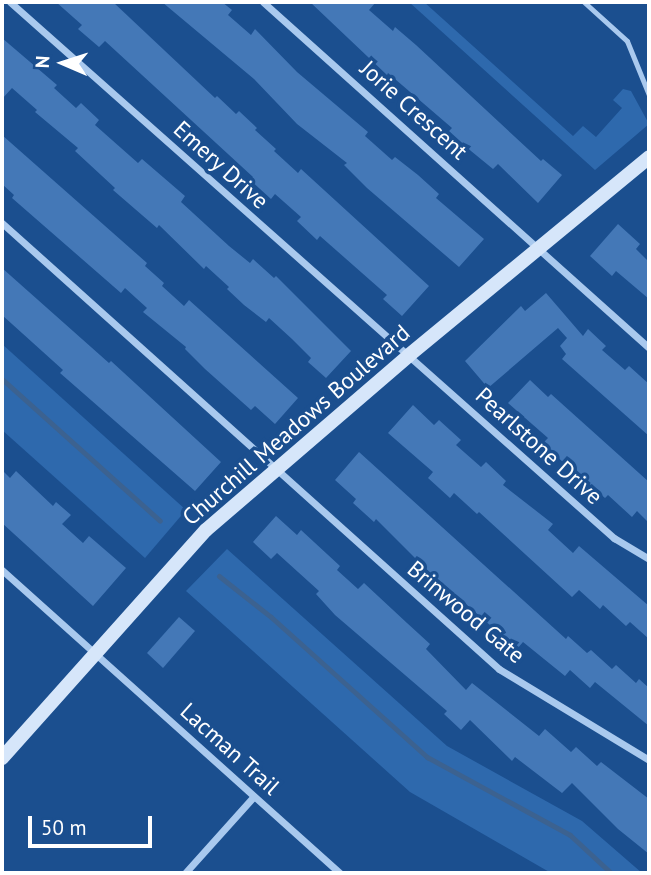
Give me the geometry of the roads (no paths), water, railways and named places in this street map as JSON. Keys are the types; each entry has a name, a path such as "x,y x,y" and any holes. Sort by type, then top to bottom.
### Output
{"street":[{"name":"Emery Drive","path":"10,2 408,356"},
{"name":"Jorie Crescent","path":"263,2 649,348"},
{"name":"Churchill Meadows Boulevard","path":"2,758 206,530 408,356 649,157"},
{"path":"2,222 275,470"},
{"name":"Pearlstone Drive","path":"408,356 614,538 649,559"},
{"name":"Brinwood Gate","path":"275,470 499,669 649,760"},
{"name":"Lacman Trail","path":"2,570 340,873"},
{"path":"185,873 254,796"}],"lane":[{"path":"584,2 627,41 649,95"}],"waterway":[{"path":"2,379 160,521"},
{"path":"219,576 271,617 427,757 570,835 611,873"}]}
